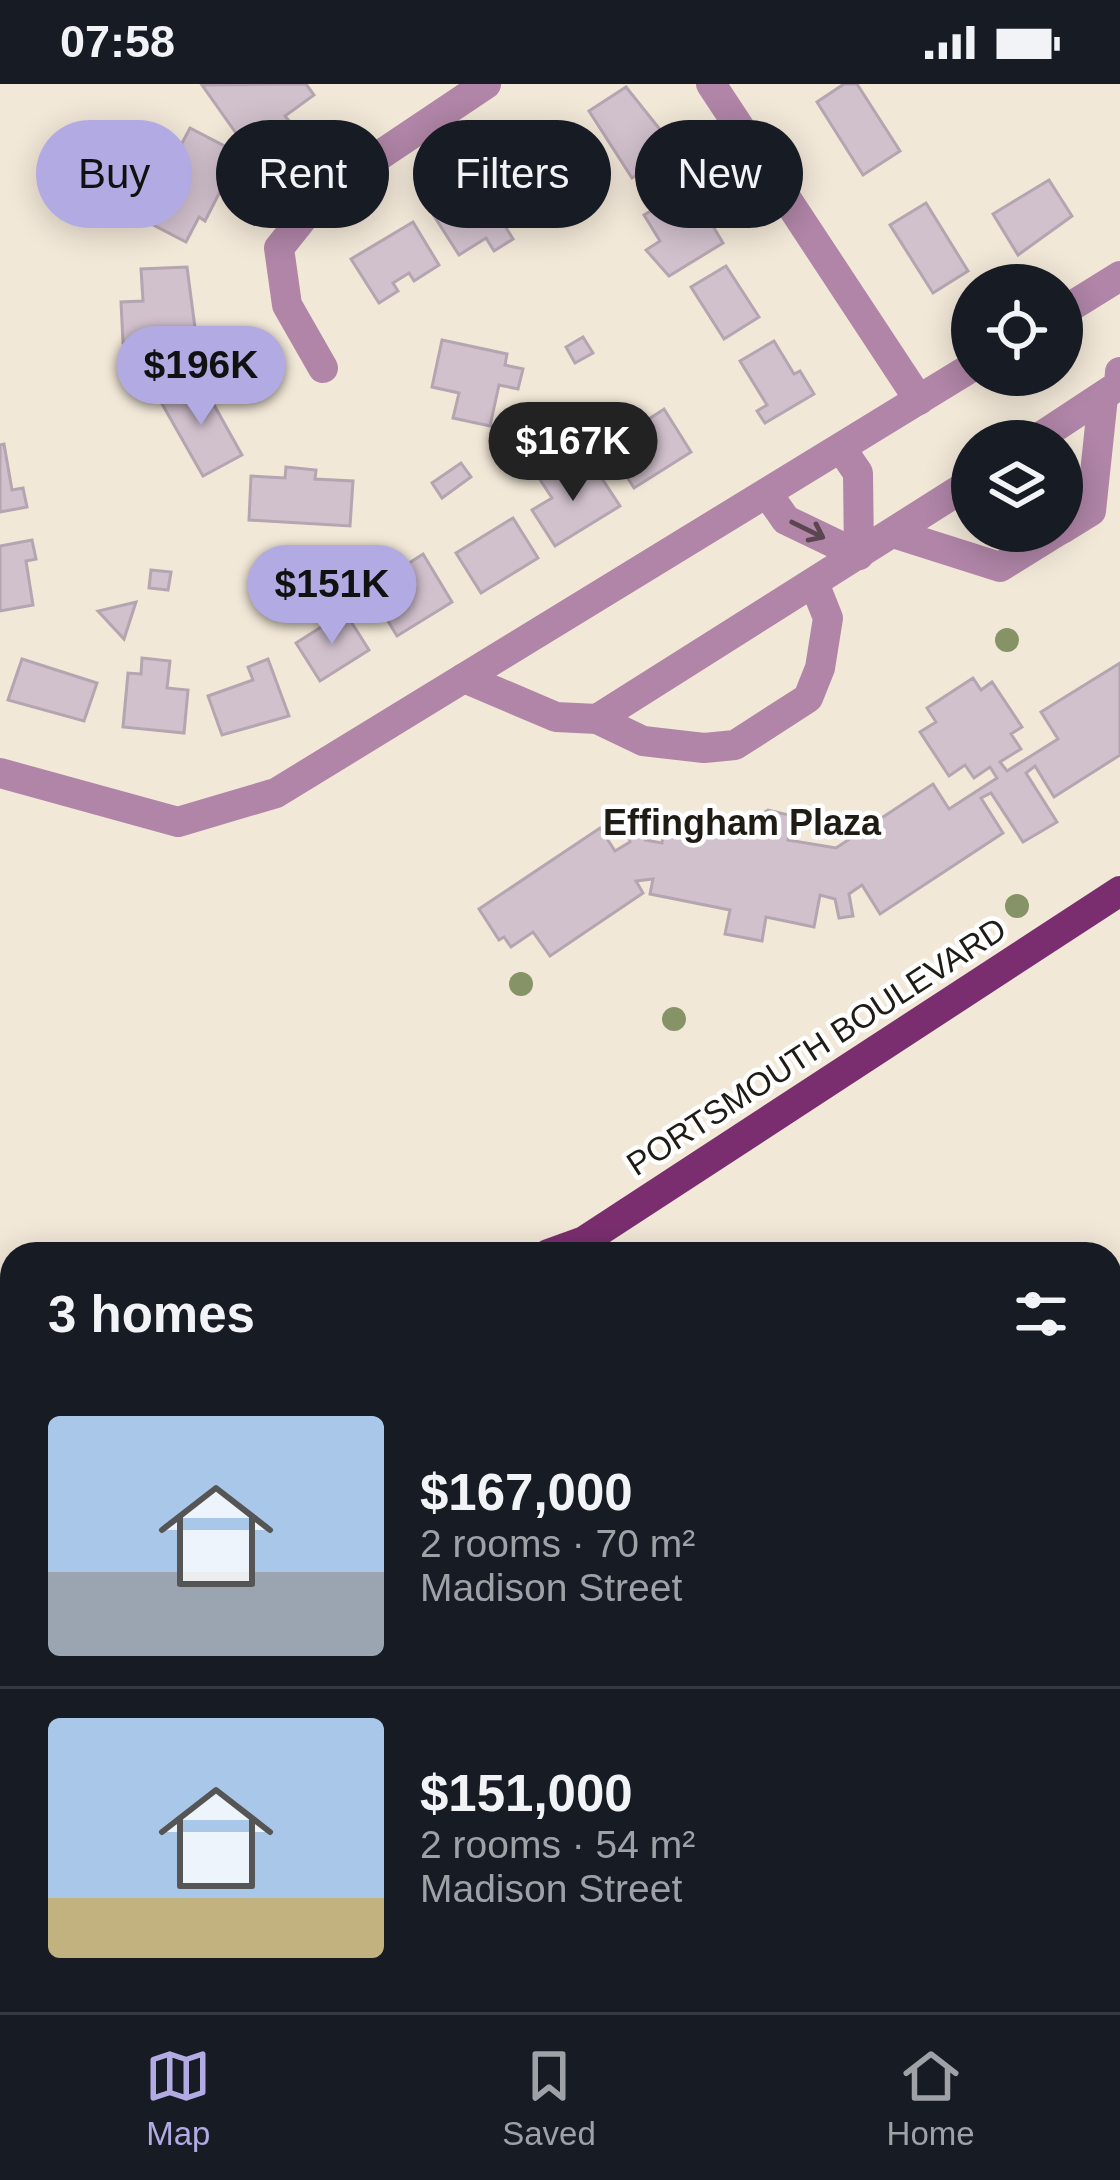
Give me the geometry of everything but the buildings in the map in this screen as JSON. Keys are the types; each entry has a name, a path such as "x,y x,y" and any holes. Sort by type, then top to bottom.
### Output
{"main road":[{"name":"PORTSMOUTH BOULEVARD","path":"581,1242 1120,891"}],"street":[{"path":"322,368 287,305 279,248 322,194 486,84"},
{"path":"711,84 919,400"},
{"path":"1083,299 1120,276"},
{"path":"0,772 178,822 277,793 951,380"},
{"path":"1062,420 1111,384"},
{"path":"1083,515 1090,511 1111,384"},
{"path":"841,448 858,473 859,555"},
{"path":"767,493 786,520 859,555"},
{"path":"597,719 951,496"},
{"path":"893,533 951,551"},
{"path":"953,552 1000,567 1024,552"},
{"path":"464,678 556,717 597,719 644,740 704,748 736,745 808,698 820,668 828,618 814,583"}],"district":[{"name":"Effingham Plaza","path":"742,822"}]}
